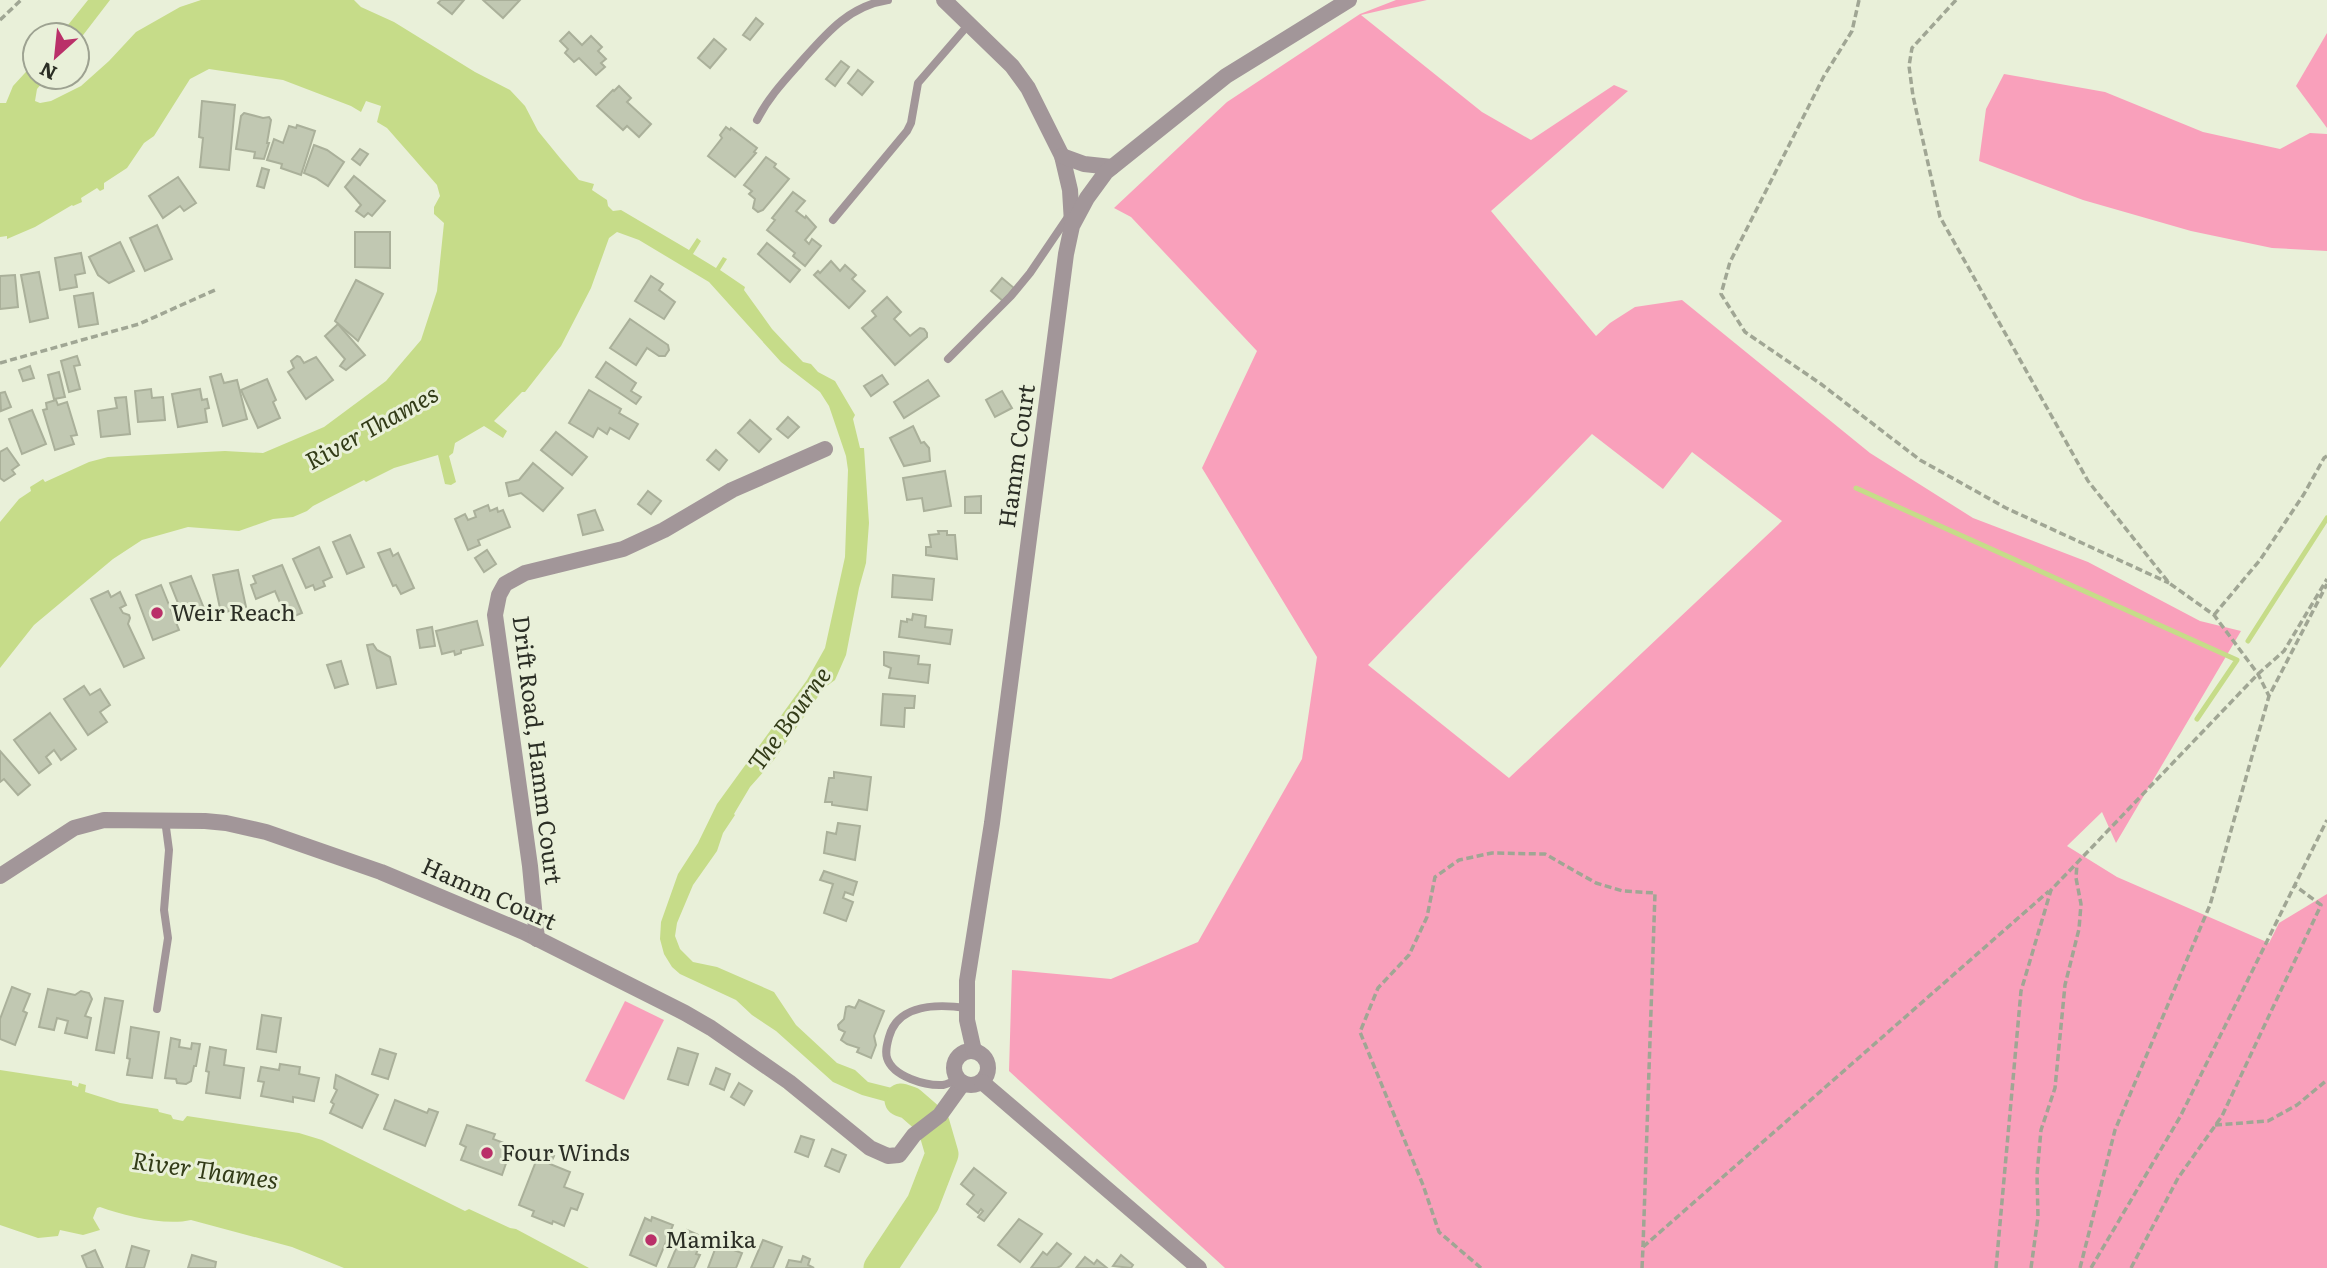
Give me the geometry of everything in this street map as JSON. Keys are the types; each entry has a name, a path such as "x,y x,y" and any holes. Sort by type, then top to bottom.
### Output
{"street":[{"path":"944,0 1012,66 1028,88 1062,156 1070,190 1072,219"},
{"name":"Hamm Court","path":"974,1051 967,1020 967,981 992,823 1072,219 1112,167 1226,76 1349,0"},
{"path":"1062,156 1084,164 1112,167"},
{"name":"Drift Road, Hamm Court","path":"537,939 530,866 495,615 499,595 505,584 525,573 623,549 664,530 732,490 825,449"},
{"name":"Hamm Court","path":"0,876 74,828 104,820 226,823 266,832 395,878 537,939 711,1028 789,1082 870,1149 888,1156 899,1155 914,1135 940,1115 960,1081"},
{"path":"968,1051 981,1053 989,1070 982,1082 969,1085 960,1081 954,1068 958,1057 968,1051"},
{"path":"982,1082 1199,1268"}],"lane":[{"path":"757,120 775,90 836,24 864,6 888,0"},
{"path":"833,220 907,131 911,123 918,83 969,24"},
{"path":"948,359 1011,296 1072,219"},
{"path":"157,1009 168,938 164,910 169,850 165,820"},
{"path":"960,1081 944,1085 928,1084 900,1074 886,1057 886,1047 892,1027 897,1019 905,1014 931,1006 967,1008"}],"path":[{"path":"0,20 21,0"},
{"path":"1859,0 1852,31 1824,76 1730,262 1721,294 1745,332 1821,384 1920,460 2006,508 2169,583 2214,615 2258,674 2269,696"},
{"path":"1956,0 1912,48 1909,66 1940,218 2088,481 2169,583"},
{"path":"0,363 139,324 215,290"},
{"path":"2214,615 2260,560 2327,456"},
{"path":"1643,1247 2050,890 2258,674 2284,651 2327,581"},
{"path":"2080,1268 2115,1130 2210,905 2269,696 2327,581"},
{"path":"2091,1268 2180,1117 2327,820"},
{"path":"1481,1268 1439,1233 1423,1185 1360,1032 1378,988 1409,955 1426,917 1435,877 1459,859 1492,853 1545,854 1596,883 1623,891 1655,893 1642,1268"},
{"path":"2031,1268 2038,1217 2037,1175 2041,1130 2055,1088 2065,985 2079,929 2081,904 2076,878 2077,862"},
{"path":"2131,1268 2178,1178 2222,1116 2321,905 2294,884"},
{"path":"1996,1268 2021,991 2050,890"},
{"path":"2215,1125 2268,1121 2297,1105 2327,1080"}],"shaded area":[{"path":"1396,0 1427,0 1361,15 1482,112 1531,140 1614,85 1628,91 1491,211 1596,336 1635,307 1682,300 1870,453 1973,518 2088,562 2200,621 2241,631 2116,843 2102,812 2067,846 2117,877 2269,943 2279,923 2327,894 2327,1268 1225,1268 1009,1071 1012,970 1111,979 1198,942 1302,759 1317,657 1202,468 1257,351 1131,217 1114,208 1227,102 1360,14","holes":["1592,434 1663,489 1692,452 1782,521 1509,778 1368,665"]},
{"path":"2327,33 2327,128 2296,86"},
{"path":"2004,74 2105,92 2203,132 2280,149 2310,133 2327,134 2327,251 2272,248 2191,231 2083,200 1979,161 1986,109"},
{"path":"625,1001 664,1020 624,1100 585,1081"}],"water":[{"path":"88,0 110,0 91,25 91,21 71,21"},
{"name":"River Thames","path":"201,0 354,0 361,7 394,22 475,72 510,90 525,106 538,131 560,158 579,180 594,184 592,190 607,200 613,211 621,210 689,250 697,238 701,241 693,254 716,268 723,257 727,259 720,270 745,287 744,290 772,329 803,362 811,364 818,372 835,381 855,415 853,419 860,448 864,448 869,523 866,563 846,655 835,680 824,688 773,761 750,787 723,833 717,851 693,885 677,923 675,936 680,949 693,962 717,967 774,992 796,1025 837,1063 855,1070 868,1082 896,1089 928,1107 935,1118 923,1127 916,1117 895,1104 862,1095 833,1082 776,1031 736,1000 680,974 664,954 660,939 661,922 678,874 698,843 717,804 807,680 825,648 845,557 848,470 829,406 820,392 781,362 709,282 639,240 617,232 609,238 591,288 561,346 525,392 494,421 507,431 503,438 484,426 455,443 453,453 449,456 456,482 445,484 438,455 394,468 366,482 364,480 293,517 273,519 239,531 188,527 142,540 113,559 34,625 0,668 0,522 19,499 31,491 30,487 43,479 45,482 89,462 108,457 225,451 263,453 324,427 386,381 421,340 437,291 444,223 434,214 434,207 440,196 437,185 387,128 377,122 381,106 366,101 361,112 283,80 209,69 190,79 154,136 144,143 127,168 104,183 104,189 100,191 97,188 81,198 82,202 35,227 7,239 7,236 0,237 0,103 6,103 13,86 21,77 21,91 37,91 35,101 40,103 51,101 71,91 91,91 91,77 136,32 180,7"},
{"name":"River Thames","path":"0,1070 72,1081 72,1085 78,1087 79,1083 86,1085 85,1092 120,1103 158,1109 159,1112 171,1115 173,1119 183,1121 187,1116 299,1133 322,1140 465,1211 469,1209 516,1229 589,1268 344,1268 292,1247 191,1220 157,1221 100,1207 93,1218 100,1230 83,1235 60,1230 58,1236 38,1238 0,1225"}],"building":[{"path":"441,0 464,0 452,14 438,3"},
{"path":"483,0 520,0 503,18"},
{"path":"756,18 763,24 750,40 743,35"},
{"path":"569,32 582,45 591,36 602,47 598,51 606,59 601,63 605,67 596,75 579,58 574,62 565,53 568,49 560,41"},
{"path":"714,39 726,49 710,68 698,58"},
{"path":"841,61 849,67 835,86 826,79"},
{"path":"858,70 873,82 862,95 848,83"},
{"path":"619,86 631,98 627,102 651,124 639,137 627,126 623,130 597,106"},
{"path":"202,101 235,105 229,170 200,167 203,138 199,137"},
{"path":"244,113 269,117 271,120 264,159 254,158 255,152 236,149 241,116"},
{"path":"297,125 315,131 301,175 281,168 282,164 267,160 274,139 283,143 289,126 296,128"},
{"path":"726,127 757,148 754,152 756,153 735,177 708,156 722,138 720,135"},
{"path":"314,145 344,162 328,186 304,173"},
{"path":"360,149 368,154 360,165 352,159"},
{"path":"766,157 789,179 763,210 758,212 753,208 755,199 749,194 752,191 744,185"},
{"path":"262,168 269,170 264,188 257,186"},
{"path":"354,176 385,201 372,216 368,213 364,217 356,211 361,205 345,187"},
{"path":"178,177 196,203 184,211 180,206 163,218 149,196"},
{"path":"793,192 805,201 796,211 805,218 806,216 816,227 805,240 809,244 812,239 821,246 805,266 793,256 795,253 767,230 775,220 772,218"},
{"path":"157,225 172,259 145,271 130,238"},
{"path":"355,232 390,232 390,268 355,267"},
{"path":"120,242 134,271 109,283 98,275 89,257"},
{"path":"767,243 800,270 790,282 758,254"},
{"path":"81,253 85,273 75,275 77,287 60,290 55,258"},
{"path":"831,261 840,271 845,265 856,275 852,279 865,291 849,308 814,275 818,271 820,273"},
{"path":"39,272 48,318 30,322 21,275"},
{"path":"15,275 18,307 0,309 0,276"},
{"path":"651,276 663,284 659,290 675,302 664,319 635,301"},
{"path":"1002,278 1014,288 1003,301 991,291"},
{"path":"356,280 383,294 358,341 335,321"},
{"path":"93,293 98,324 79,327 74,296"},
{"path":"887,297 901,312 894,319 910,336 920,328 927,333 927,337 895,365 862,328 876,316 872,311"},
{"path":"630,319 668,345 669,350 665,356 659,356 647,348 636,365 610,348"},
{"path":"338,324 365,355 346,370 340,366 345,359 325,336"},
{"path":"77,356 80,365 74,366 80,389 69,392 61,361"},
{"path":"297,356 304,363 316,357 333,380 306,399 288,372 294,368 291,361"},
{"path":"606,362 636,383 631,391 641,397 636,404 596,377"},
{"path":"30,366 34,378 23,381 19,370"},
{"path":"59,372 65,397 54,399 48,375"},
{"path":"221,374 224,383 237,380 247,419 223,426 210,377"},
{"path":"882,375 888,384 871,396 864,386"},
{"path":"267,379 280,418 258,428 241,390"},
{"path":"928,380 939,396 904,418 894,402"},
{"path":"151,389 152,398 163,397 165,420 138,422 135,391"},
{"path":"200,389 202,400 207,399 209,408 205,409 207,422 178,427 172,394"},
{"path":"589,390 621,409 619,413 638,424 629,439 610,428 607,434 598,428 593,437 569,423"},
{"path":"1002,391 1012,408 995,417 986,400"},
{"path":"5,392 11,407 1,411 0,393"},
{"path":"126,397 130,434 101,437 98,411 117,408 115,398"},
{"path":"56,400 58,405 67,402 77,435 71,436 74,444 55,450 43,410 47,409 46,403"},
{"path":"32,410 46,444 22,454 9,419"},
{"path":"788,417 799,427 788,438 777,429"},
{"path":"750,420 771,439 759,452 738,433"},
{"path":"913,426 921,443 924,442 929,448 930,461 904,466 890,438"},
{"path":"556,432 587,457 572,475 541,450"},
{"path":"7,448 19,465 12,470 15,474 4,481 0,478 0,452"},
{"path":"716,450 727,460 719,470 707,460"},
{"path":"533,463 563,488 543,511 521,493 509,496 506,483 519,480"},
{"path":"945,471 951,506 924,511 922,498 907,500 903,478"},
{"path":"648,491 661,501 651,514 638,504"},
{"path":"981,496 981,513 965,513 965,497"},
{"path":"488,505 490,511 497,508 498,512 503,510 510,527 478,540 480,545 468,550 455,519 465,514 468,520 476,517 474,511"},
{"path":"595,510 603,530 583,535 578,515"},
{"path":"938,531 955,535 957,559 926,555 926,547 931,547 929,535 939,534"},
{"path":"350,535 364,567 347,574 333,542"},
{"path":"319,547 332,577 323,581 325,586 315,590 313,585 306,588 293,559"},
{"path":"390,549 393,556 398,553 414,588 401,594 396,585 393,586 378,553"},
{"path":"487,550 496,564 484,572 475,558"},
{"path":"282,565 302,613 287,619 275,591 256,599 251,585 256,583 253,576"},
{"path":"238,570 246,607 221,613 213,575"},
{"path":"893,575 934,579 932,600 892,597"},
{"path":"191,576 205,611 184,618 170,583"},
{"name":"Weir Reach","path":"161,585 179,630 153,640 136,595"},
{"path":"108,591 111,597 120,592 126,605 120,608 123,613 129,615 128,624 144,658 124,667 91,599"},
{"path":"913,614 926,616 925,627 952,630 950,644 899,637 901,621 912,620"},
{"path":"477,621 483,645 461,650 461,653 455,655 454,651 442,654 436,631"},
{"path":"432,627 435,646 420,648 417,630"},
{"path":"373,644 377,650 390,657 396,684 377,688 367,645"},
{"path":"884,652 919,656 918,664 930,665 928,683 889,678 891,668 884,665"},
{"path":"341,661 348,684 335,688 327,665"},
{"path":"84,686 90,695 100,689 110,705 100,712 107,722 88,735 64,699"},
{"path":"883,694 915,696 914,708 905,708 904,727 881,725"},
{"path":"50,713 76,749 61,760 54,750 46,757 51,764 39,773 14,740"},
{"path":"0,751 30,785 18,795 4,779 0,782"},
{"path":"834,772 871,777 867,810 825,802 829,778 834,778"},
{"path":"838,823 860,826 855,860 824,853 827,832 836,834"},
{"path":"824,871 857,882 853,895 845,892 843,898 853,902 846,921 824,913 833,884 820,880"},
{"path":"12,987 30,994 23,1011 27,1013 15,1045 0,1039 0,1019"},
{"path":"48,989 75,995 81,991 89,993 92,999 85,1016 91,1018 87,1038 65,1033 68,1021 57,1018 54,1030 39,1027"},
{"path":"105,998 123,1001 114,1053 96,1050"},
{"path":"859,1000 884,1011 874,1036 876,1045 871,1058 857,1052 859,1048 841,1040 845,1032 839,1029 838,1025 844,1019 846,1007 855,1008"},
{"path":"262,1015 281,1018 276,1052 257,1049"},
{"path":"131,1027 159,1032 152,1078 127,1075"},
{"path":"171,1038 180,1040 179,1047 191,1049 192,1043 200,1044 191,1081 186,1084 165,1078"},
{"path":"210,1047 226,1050 224,1065 244,1068 240,1098 206,1093"},
{"path":"678,1048 698,1054 688,1085 668,1079"},
{"path":"380,1049 396,1054 388,1079 372,1074"},
{"path":"280,1064 300,1067 299,1074 319,1078 314,1101 293,1097 293,1102 261,1096 264,1082 258,1081 261,1067 279,1070"},
{"path":"716,1068 730,1074 724,1090 710,1084"},
{"path":"336,1075 378,1095 362,1128 330,1113 334,1104 331,1102 337,1090 334,1088"},
{"path":"739,1083 752,1091 744,1105 731,1097"},
{"path":"395,1100 427,1113 429,1109 438,1112 425,1146 384,1129"},
{"name":"Four Winds","path":"467,1125 495,1134 493,1139 512,1146 502,1175 461,1160 466,1147 460,1144"},
{"path":"801,1136 814,1140 808,1157 795,1152"},
{"path":"832,1149 846,1155 839,1172 825,1166"},
{"path":"540,1151 554,1156 550,1164 570,1172 564,1187 583,1194 577,1210 571,1208 564,1226 532,1216 534,1211 519,1205"},
{"path":"974,1168 1006,1193 984,1221 978,1217 983,1211 981,1209 978,1213 967,1204 974,1195 961,1184"},
{"name":"Mamika","path":"652,1217 673,1225 656,1266 630,1255 645,1218 651,1221"},
{"path":"1019,1219 1042,1234 1020,1262 998,1245"},
{"path":"687,1230 703,1237 696,1254 700,1255 694,1268 668,1268 677,1246 680,1247"},
{"path":"763,1240 782,1247 773,1268 751,1268"},
{"path":"1057,1243 1071,1254 1061,1266 1031,1268 1043,1252 1047,1255"},
{"path":"717,1244 742,1253 736,1268 708,1268"},
{"path":"132,1246 149,1251 144,1268 126,1268"},
{"path":"95,1250 103,1268 87,1268 82,1256"},
{"path":"192,1255 216,1262 215,1268 188,1268"},
{"path":"1121,1255 1133,1265 1131,1268 1113,1266"},
{"path":"803,1256 810,1259 808,1265 814,1268 786,1268 789,1260 801,1262"},
{"path":"1085,1257 1094,1264 1097,1260 1107,1268 1076,1268"}],"waterway":[{"path":"1856,488 2237,660 2197,719"},
{"path":"2248,641 2327,518"},
{"name":"The Bourne","path":"880,1268 923,1203 942,1154 933,1123 910,1103 901,1100"}],"place":[{"name":"Weir Reach","path":"157,613"},
{"name":"Four Winds","path":"487,1153"},
{"name":"Mamika","path":"651,1240"}]}
